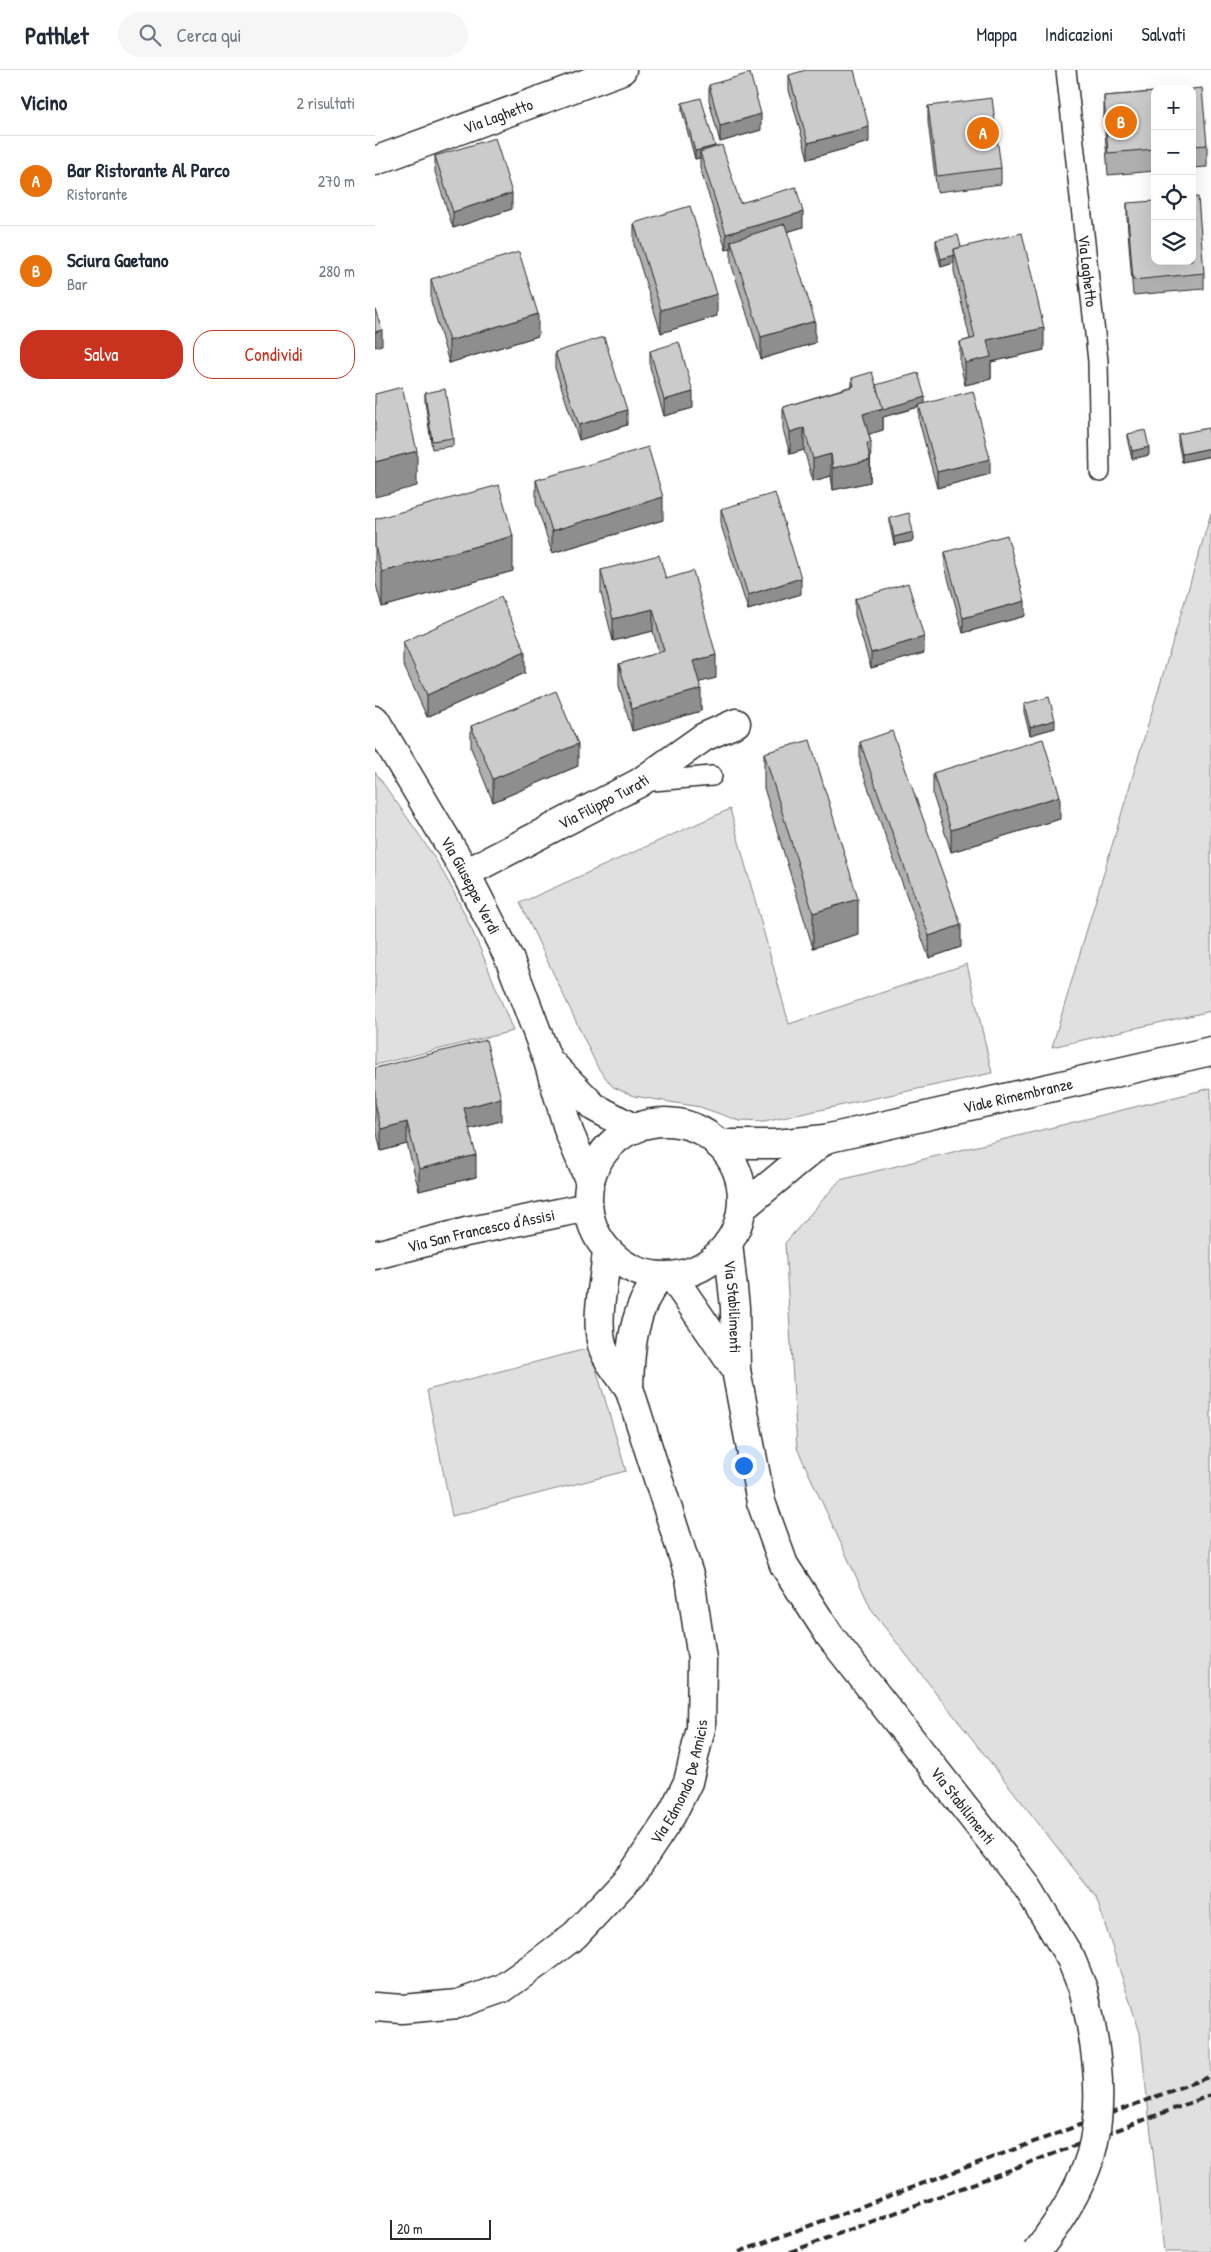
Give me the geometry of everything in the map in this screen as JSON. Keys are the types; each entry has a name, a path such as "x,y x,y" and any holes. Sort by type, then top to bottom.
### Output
{"street":[{"name":"Via Laghetto","path":"375,161 622,70"},
{"name":"Via Giuseppe Verdi","path":"375,720 466,873 509,958 548,1061 589,1194"},
{"name":"Via Filippo Turati","path":"466,873 639,783 704,737 736,723"},
{"name":"Viale Rimembranze","path":"718,1144 776,1144 825,1139 1211,1051"},
{"name":"Via Giuseppe Verdi","path":"548,1061 594,1107 635,1129"},
{"path":"664,1122 679,1124 707,1135 718,1144 733,1163 741,1185 742,1208 737,1227 728,1243 703,1266 666,1276 645,1274 618,1261 607,1250 591,1223 589,1194 599,1160 614,1141 635,1129 664,1122"},
{"name":"Viale Rimembranze","path":"742,1208 825,1139"},
{"name":"Via San Francesco d'Assisi","path":"375,1255 466,1232 589,1194"},
{"name":"Via Stabilimenti","path":"728,1243 735,1307 735,1370 761,1502 784,1565 829,1636 1028,1888 1071,1959 1083,1989 1093,2031 1098,2070 1098,2102 1094,2142 1083,2173 1058,2225 1037,2252"},
{"name":"Via Edmondo De Amicis","path":"375,2007 402,2009 458,2004 503,1988 539,1963 575,1935 633,1873 671,1816 688,1782 701,1728 702,1669 692,1587 629,1388 612,1364 601,1342 602,1302 607,1250"},
{"name":"Via Edmondo De Amicis","path":"629,1388 633,1333 650,1288 666,1276"},
{"name":"Via Stabilimenti","path":"666,1276 735,1370"}],"lane":[{"name":"Via Laghetto","path":"1066,70 1098,361 1100,472"},
{"path":"639,783 713,776"}],"shaded area":[{"path":"1211,513 1211,1011 1052,1047"},
{"path":"375,772 445,875 467,918 513,1031 375,1065"},
{"path":"730,809 789,1024 967,964 992,1073 764,1122 740,1121 700,1107 634,1096 613,1087 598,1068 520,903"},
{"path":"1211,1088 1211,2252 1164,2252 1140,2033 1096,1897 872,1611 797,1448 785,1243 840,1180"},
{"path":"590,1348 626,1471 452,1516 427,1390"}],"building":[{"path":"806,70 854,70 869,127 808,143 789,75"},
{"path":"750,73 761,114 720,126 709,85"},
{"path":"1202,88 1207,145 1196,146 1196,89"},
{"path":"1151,92 1151,149 1108,153 1104,96"},
{"path":"701,98 715,146 695,151 682,103"},
{"path":"992,98 1001,168 937,176 928,106"},
{"path":"495,138 512,193 453,212 435,156"},
{"path":"722,145 740,203 796,187 803,212 726,234 700,152"},
{"path":"1196,197 1198,197 1204,273 1133,280 1127,203 1151,201 1151,265 1196,265"},
{"path":"690,206 717,294 661,310 634,223"},
{"path":"785,224 815,321 761,337 731,241"},
{"path":"1022,233 1044,328 987,340 991,357 965,363 960,342 975,338 954,249"},
{"path":"958,235 961,247 954,249 954,255 941,259 936,240"},
{"path":"519,252 538,314 449,341 431,279"},
{"path":"375,309 382,330 375,332"},
{"path":"604,337 627,410 579,425 555,352"},
{"path":"679,342 693,392 664,400 650,351"},
{"path":"872,372 883,408 863,414 871,443 867,443 870,460 833,468 831,454 813,459 804,428 790,432 783,407 854,386 852,378"},
{"path":"918,373 925,397 883,409 876,385"},
{"path":"402,387 417,451 375,462 375,394"},
{"path":"445,389 453,438 432,441 425,393"},
{"path":"973,391 990,459 937,472 919,405"},
{"path":"1208,428 1211,448 1182,454 1178,434"},
{"path":"1145,430 1149,447 1132,451 1128,434"},
{"path":"648,447 663,497 552,531 536,480"},
{"path":"499,485 513,536 382,572 375,546 375,519"},
{"path":"775,493 801,578 748,595 721,509"},
{"path":"909,513 913,532 894,537 890,518"},
{"path":"1007,535 1025,601 963,618 945,552"},
{"path":"659,555 666,579 693,571 716,655 693,661 701,689 632,709 619,664 664,651 653,609 613,619 601,570"},
{"path":"908,583 924,637 871,653 855,599"},
{"path":"501,597 525,651 427,695 403,642"},
{"path":"556,691 578,744 493,779 471,726"},
{"path":"1049,697 1055,720 1030,727 1024,704"},
{"path":"892,731 961,925 929,936 860,742"},
{"path":"1043,739 1060,796 951,830 933,773"},
{"path":"810,740 858,899 813,913 764,753"},
{"path":"486,1040 501,1098 464,1108 476,1155 419,1169 407,1122 381,1129 375,1103 375,1068"}],"railway":[{"path":"739,2252 1211,2076"},
{"path":"790,2252 1211,2095"}],"place":[{"name":"Sciura Gaetano","path":"1121,122"},
{"name":"Bar Ristorante Al Parco","path":"983,133"}]}
